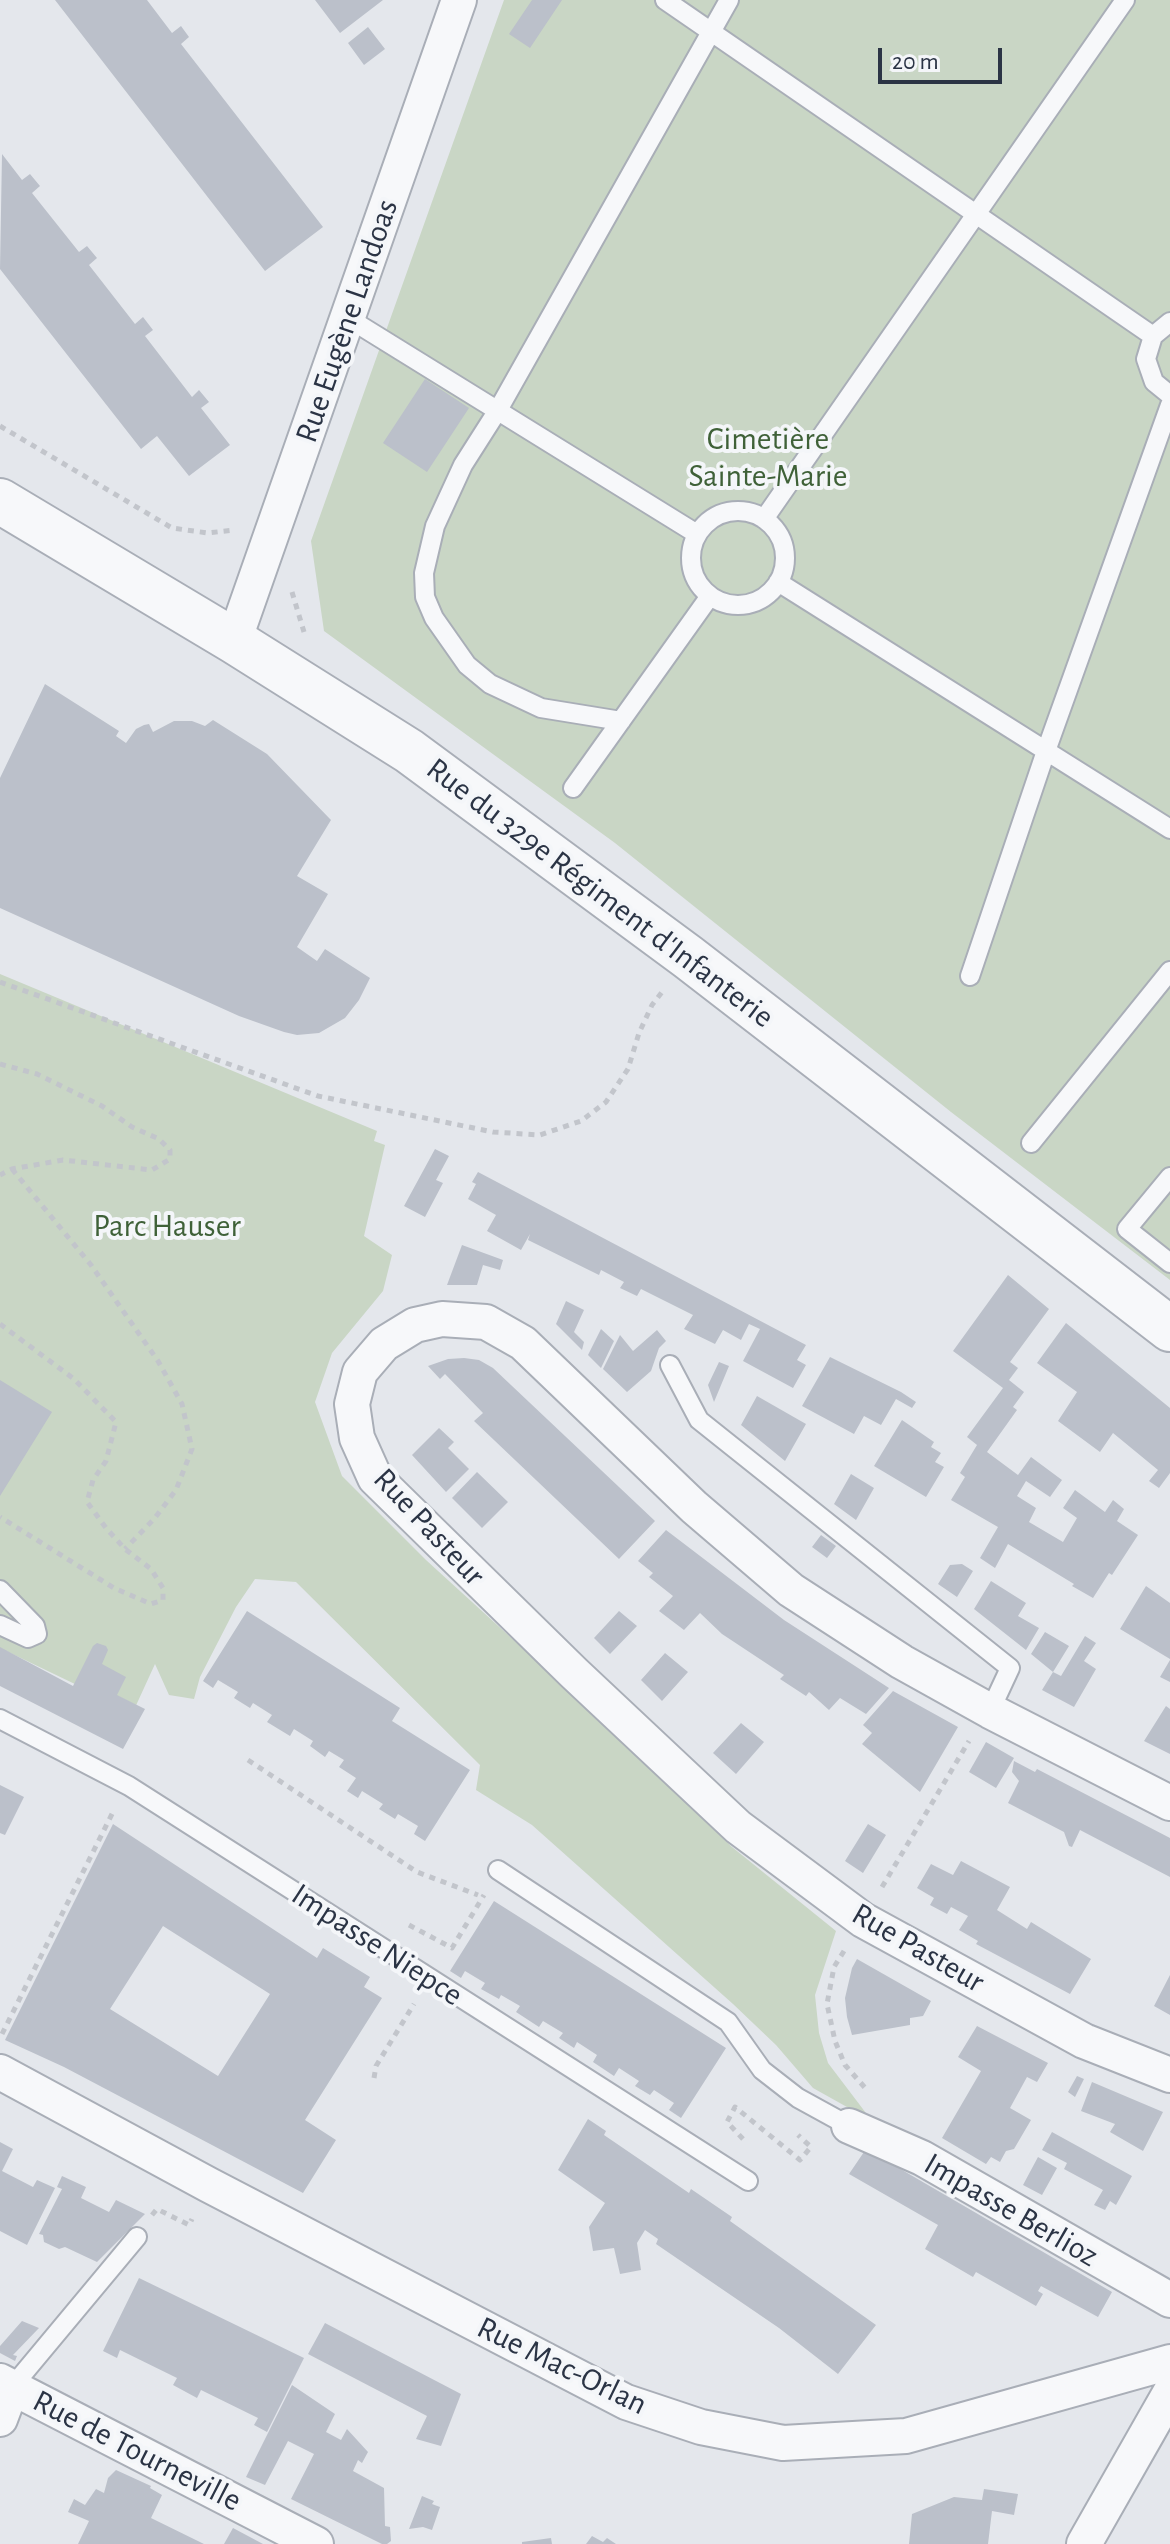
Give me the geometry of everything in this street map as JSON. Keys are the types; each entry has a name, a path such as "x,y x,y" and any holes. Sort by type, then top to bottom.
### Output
{"street":[{"name":"Rue Eugène Landoas","path":"234,641 459,0"},
{"name":"Rue du 329e Régiment d'Infanterie","path":"0,501 234,641 409,751 688,957 1170,1329"},
{"name":"Rue Pasteur","path":"1170,1803 902,1662 791,1590 694,1507 523,1343 486,1322 442,1319 415,1325 384,1344 360,1372 352,1404 357,1438 375,1478 574,1673 738,1827 863,1920 1084,2041 1170,2075"},
{"name":"Rue Mac-Orlan","path":"0,2072 222,2193 626,2402 701,2427 783,2443 906,2436 1170,2362"},
{"name":"Impasse Berlioz","path":"849,2126 922,2158 1170,2300"},
{"path":"0,2419 4,2388"},
{"name":"Rue de Tourneville","path":"4,2388 316,2544"},
{"path":"1084,2544 1170,2393"}],"lane":[{"path":"665,0 1153,336"},
{"path":"621,721 541,708 490,684 467,665 450,644 425,597 424,573 439,515 463,465 498,410 729,0"},
{"path":"764,519 1125,0"},
{"path":"348,318 697,534"},
{"path":"1170,322 1153,336 1147,351 1147,367 1154,382 1170,395"},
{"path":"970,976 1046,751 1170,405"},
{"path":"732,511 743,511 764,519 783,544 784,560 778,582 767,595 751,603 734,605 710,596 701,588 691,567 692,544 697,534 712,519 732,511"},
{"path":"778,582 1170,829"},
{"path":"573,788 710,596"},
{"path":"1031,1143 1170,971"},
{"path":"1170,1177 1127,1229 1170,1263"},
{"path":"670,1365 699,1420 1010,1668 990,1711"},
{"path":"0,1590 35,1626 37,1634 28,1638 0,1625"},
{"name":"Impasse Niepce","path":"0,1719 129,1786 748,2181"},
{"path":"498,1870 728,2022 762,2070 798,2098 849,2126"},
{"path":"4,2388 137,2237"}],"path":[{"path":"0,426 172,528 208,533 234,529"},
{"path":"0,982 318,1096 493,1132 540,1135 581,1121 606,1102 628,1069 652,1005 688,957"},
{"path":"0,1064 37,1074 102,1106 132,1127 159,1139 170,1150 170,1159 152,1170 63,1160 12,1169 0,1175"},
{"path":"12,1169 91,1265 158,1361 182,1404 192,1449 176,1490 125,1549"},
{"path":"0,1324 74,1379 116,1422 106,1461 93,1480 87,1502 125,1549 151,1569 163,1588 163,1600 151,1604 114,1588 0,1517"},
{"path":"248,1760 417,1872 483,1897"},
{"path":"0,2038 116,1806 129,1786"},
{"path":"398,1919 452,1948 498,1870"},
{"path":"374,2078 376,2066 428,1978"},
{"path":"745,2142 727,2122 735,2107 800,2160 811,2147 788,2125"}],"green space":[{"name":"Cimetière Sainte-Marie","path":"504,0 1170,0 1170,1280 951,1112 615,843 324,631 311,541"},
{"name":"Parc Hauser","path":"0,974 377,1131 374,1141 385,1145 364,1236 392,1255 383,1291 332,1353 315,1402 342,1476 426,1560 732,1847 836,1931 815,1995 819,2033 828,2063 872,2121 813,2088 776,2045 733,2004 532,1825 476,1790 480,1765 296,1582 255,1579 236,1607 200,1677 194,1699 169,1695 155,1664 133,1712 0,1648"}],"building":[{"path":"55,0 147,0 172,33 181,26 189,37 181,44 323,227 265,271"},
{"path":"315,0 383,0 340,33"},
{"path":"532,0 562,0 530,48 509,34"},
{"path":"368,27 385,49 364,65 348,43"},
{"path":"2,154 22,180 30,174 40,186 32,193 79,252 87,246 97,258 89,265 135,324 143,317 153,330 145,336 192,397 199,390 209,402 201,408 230,445 189,476 157,436 141,449 0,269"},
{"path":"425,379 469,408 427,472 383,443"},
{"path":"45,684 119,731 116,736 126,743 136,729 144,725 149,724 153,732 174,721 192,721 205,726 213,720 267,754 331,820 297,876 328,894 297,947 317,961 325,949 370,978 345,1018 319,1033 297,1035 284,1032 239,1016 0,908 0,778"},
{"path":"435,1149 449,1156 436,1180 443,1183 425,1217 404,1206"},
{"path":"478,1172 806,1345 797,1360 806,1365 793,1388 743,1361 760,1329 749,1324 741,1340 723,1330 715,1344 684,1329 693,1315 641,1289 637,1296 620,1288 624,1282 601,1270 599,1275 528,1240 530,1234 521,1250 487,1231 496,1215 468,1199"},
{"path":"462,1245 503,1260 500,1270 483,1265 477,1285 447,1285"},
{"path":"1008,1275 1049,1309 1010,1362 1018,1368 1009,1380 1024,1392 1013,1407 1017,1410 987,1452 1018,1475 1031,1457 1062,1480 1050,1497 1026,1481 1017,1496 1036,1508 1029,1522 1063,1542 1077,1518 1063,1508 1075,1490 1105,1512 1113,1500 1124,1509 1117,1521 1138,1535 1093,1598 1008,1544 995,1568 980,1558 998,1527 951,1500 965,1477 960,1473 977,1445 967,1437 1003,1388 953,1351"},
{"path":"566,1301 584,1310 574,1332 584,1342 582,1350 556,1324"},
{"path":"1066,1323 1170,1408 1170,1473 1159,1488 1149,1481 1158,1470 1113,1433 1100,1452 1058,1421 1077,1392 1037,1363"},
{"path":"601,1329 614,1341 601,1368 588,1355"},
{"path":"657,1330 666,1341 659,1348 651,1371 627,1392 603,1369 620,1335 633,1351"},
{"path":"830,1357 916,1402 912,1408 896,1399 881,1425 864,1416 854,1434 802,1406"},
{"path":"448,1359 479,1360 493,1368 655,1521 619,1559 474,1421 483,1413 445,1374 440,1379 428,1366"},
{"path":"719,1362 729,1366 714,1402 708,1385"},
{"path":"0,1380 52,1412 0,1496"},
{"path":"757,1396 806,1424 785,1461 741,1425"},
{"path":"902,1420 934,1442 931,1447 941,1453 935,1462 944,1467 926,1497 874,1466"},
{"path":"439,1428 454,1442 448,1448 469,1469 446,1492 412,1455"},
{"path":"477,1472 508,1502 482,1528 452,1498"},
{"path":"851,1474 874,1488 856,1520 834,1504"},
{"path":"666,1530 784,1620 889,1688 866,1714 840,1698 829,1710 809,1692 806,1696 780,1679 784,1675 722,1634 700,1613 684,1630 659,1611 673,1596 649,1577 653,1573 638,1561"},
{"path":"821,1535 836,1546 827,1558 812,1547"},
{"path":"962,1564 973,1571 957,1597 938,1584 950,1565"},
{"path":"991,1581 1026,1603 1018,1616 1039,1628 1026,1650 974,1609"},
{"path":"1146,1586 1170,1603 1170,1659 1120,1629"},
{"path":"247,1611 400,1708 392,1721 470,1770 425,1841 414,1834 418,1826 398,1814 395,1819 379,1809 383,1804 362,1791 358,1798 347,1791 356,1778 339,1767 344,1760 329,1751 325,1757 310,1746 313,1741 294,1729 290,1736 267,1722 272,1715 253,1703 250,1708 234,1698 238,1692 218,1680 213,1688 203,1681"},
{"path":"619,1611 637,1626 610,1654 594,1638"},
{"path":"1045,1632 1069,1646 1053,1672 1031,1654"},
{"path":"1085,1636 1096,1643 1084,1661 1096,1669 1074,1707 1042,1690 1053,1672 1061,1676"},
{"path":"97,1643 108,1650 102,1664 126,1677 117,1695 145,1709 123,1749 0,1686 0,1647 73,1686"},
{"path":"665,1653 688,1672 662,1701 641,1680"},
{"path":"1170,1660 1170,1682 1160,1677"},
{"path":"893,1691 958,1727 920,1792 862,1744 872,1733 863,1725"},
{"path":"1166,1706 1170,1709 1170,1754 1144,1741"},
{"path":"741,1723 764,1742 736,1774 713,1753"},
{"path":"986,1742 1014,1758 996,1788 969,1772"},
{"path":"1014,1761 1035,1772 1037,1769 1170,1838 1170,1877 1080,1830 1072,1847 1069,1846 1064,1832 1008,1803 1019,1781 1012,1772"},
{"path":"0,1785 24,1797 5,1835 0,1833"},
{"path":"113,1824 317,1958 323,1948 370,1977 364,1987 382,1998 305,2120 336,2140 303,2193 64,2067 5,2040","holes":["163,1926 270,1994 218,2076 110,2009"]},
{"path":"868,1824 886,1835 863,1873 845,1861"},
{"path":"961,1861 1010,1887 997,1910 1027,1929 1031,1922 1091,1959 1070,1994 976,1944 978,1941 959,1930 968,1916 951,1907 947,1914 930,1905 934,1898 917,1888 931,1864 953,1875"},
{"path":"494,1901 726,2048 681,2118 669,2110 674,2103 654,2090 650,2095 635,2086 639,2081 619,2068 614,2076 593,2062 597,2055 577,2042 574,2048 559,2038 563,2033 543,2021 539,2027 516,2012 520,2006 501,1995 499,1999 481,1989 485,1983 465,1971 461,1978 450,1971"},
{"path":"857,1959 931,2001 923,2016 910,2018 910,2025 852,2035 845,1998"},
{"path":"1170,1975 1170,2015 1154,2006"},
{"path":"977,2026 1048,2063 1037,2082 1027,2077 1010,2108 1031,2120 1014,2149 1006,2151 1000,2162 991,2157 986,2164 942,2138 981,2071 958,2057"},
{"path":"1077,2076 1084,2079 1075,2097 1068,2092"},
{"path":"1092,2082 1163,2112 1143,2151 1110,2132 1115,2124 1081,2111"},
{"path":"588,2119 606,2131 604,2135 689,2193 691,2189 732,2217 730,2221 876,2325 838,2374 779,2328 656,2244 658,2239 645,2230 637,2243 641,2270 620,2274 614,2248 593,2251 589,2227 605,2203 558,2170"},
{"path":"1052,2132 1132,2176 1116,2205 1110,2201 1105,2210 1094,2205 1103,2190 1064,2169 1067,2163 1042,2150"},
{"path":"0,2142 13,2149 2,2171 33,2187 37,2180 55,2188 27,2245 0,2231"},
{"path":"866,2149 1112,2292 1098,2317 1041,2286 1038,2291 1043,2294 1036,2306 976,2272 973,2277 925,2249 938,2225 849,2174"},
{"path":"1038,2157 1057,2168 1042,2195 1023,2185"},
{"path":"62,2176 86,2187 81,2198 109,2212 116,2200 145,2214 97,2262 65,2247 59,2249 44,2242 43,2235 39,2234 62,2189 57,2187"},
{"path":"139,2278 304,2358 267,2432 254,2425 258,2418 201,2390 197,2398 173,2385 177,2378 120,2350 117,2358 103,2351"},
{"path":"22,2321 39,2328 13,2355 17,2356 15,2361 0,2353 0,2346"},
{"path":"325,2323 461,2394 441,2446 416,2439 427,2416 308,2354"},
{"path":"292,2385 335,2414 326,2432 341,2440 347,2429 368,2452 362,2463 358,2460 353,2471 384,2488 385,2526 390,2527 391,2541 387,2544 291,2499 314,2454 288,2441 265,2485 246,2477"},
{"path":"116,2470 151,2486 162,2495 151,2518 204,2544 78,2544 89,2521 68,2512 74,2499 85,2505 96,2489 104,2493 108,2478"},
{"path":"984,2489 1018,2494 1014,2515 992,2511 988,2544 909,2544 912,2514 954,2497 982,2500"},
{"path":"422,2496 440,2507 432,2530 423,2527 409,2529"},
{"path":"233,2528 263,2544 224,2544"},
{"path":"592,2536 603,2542 607,2538 616,2544 586,2544"},
{"path":"551,2538 552,2544 522,2544 522,2542"}]}
